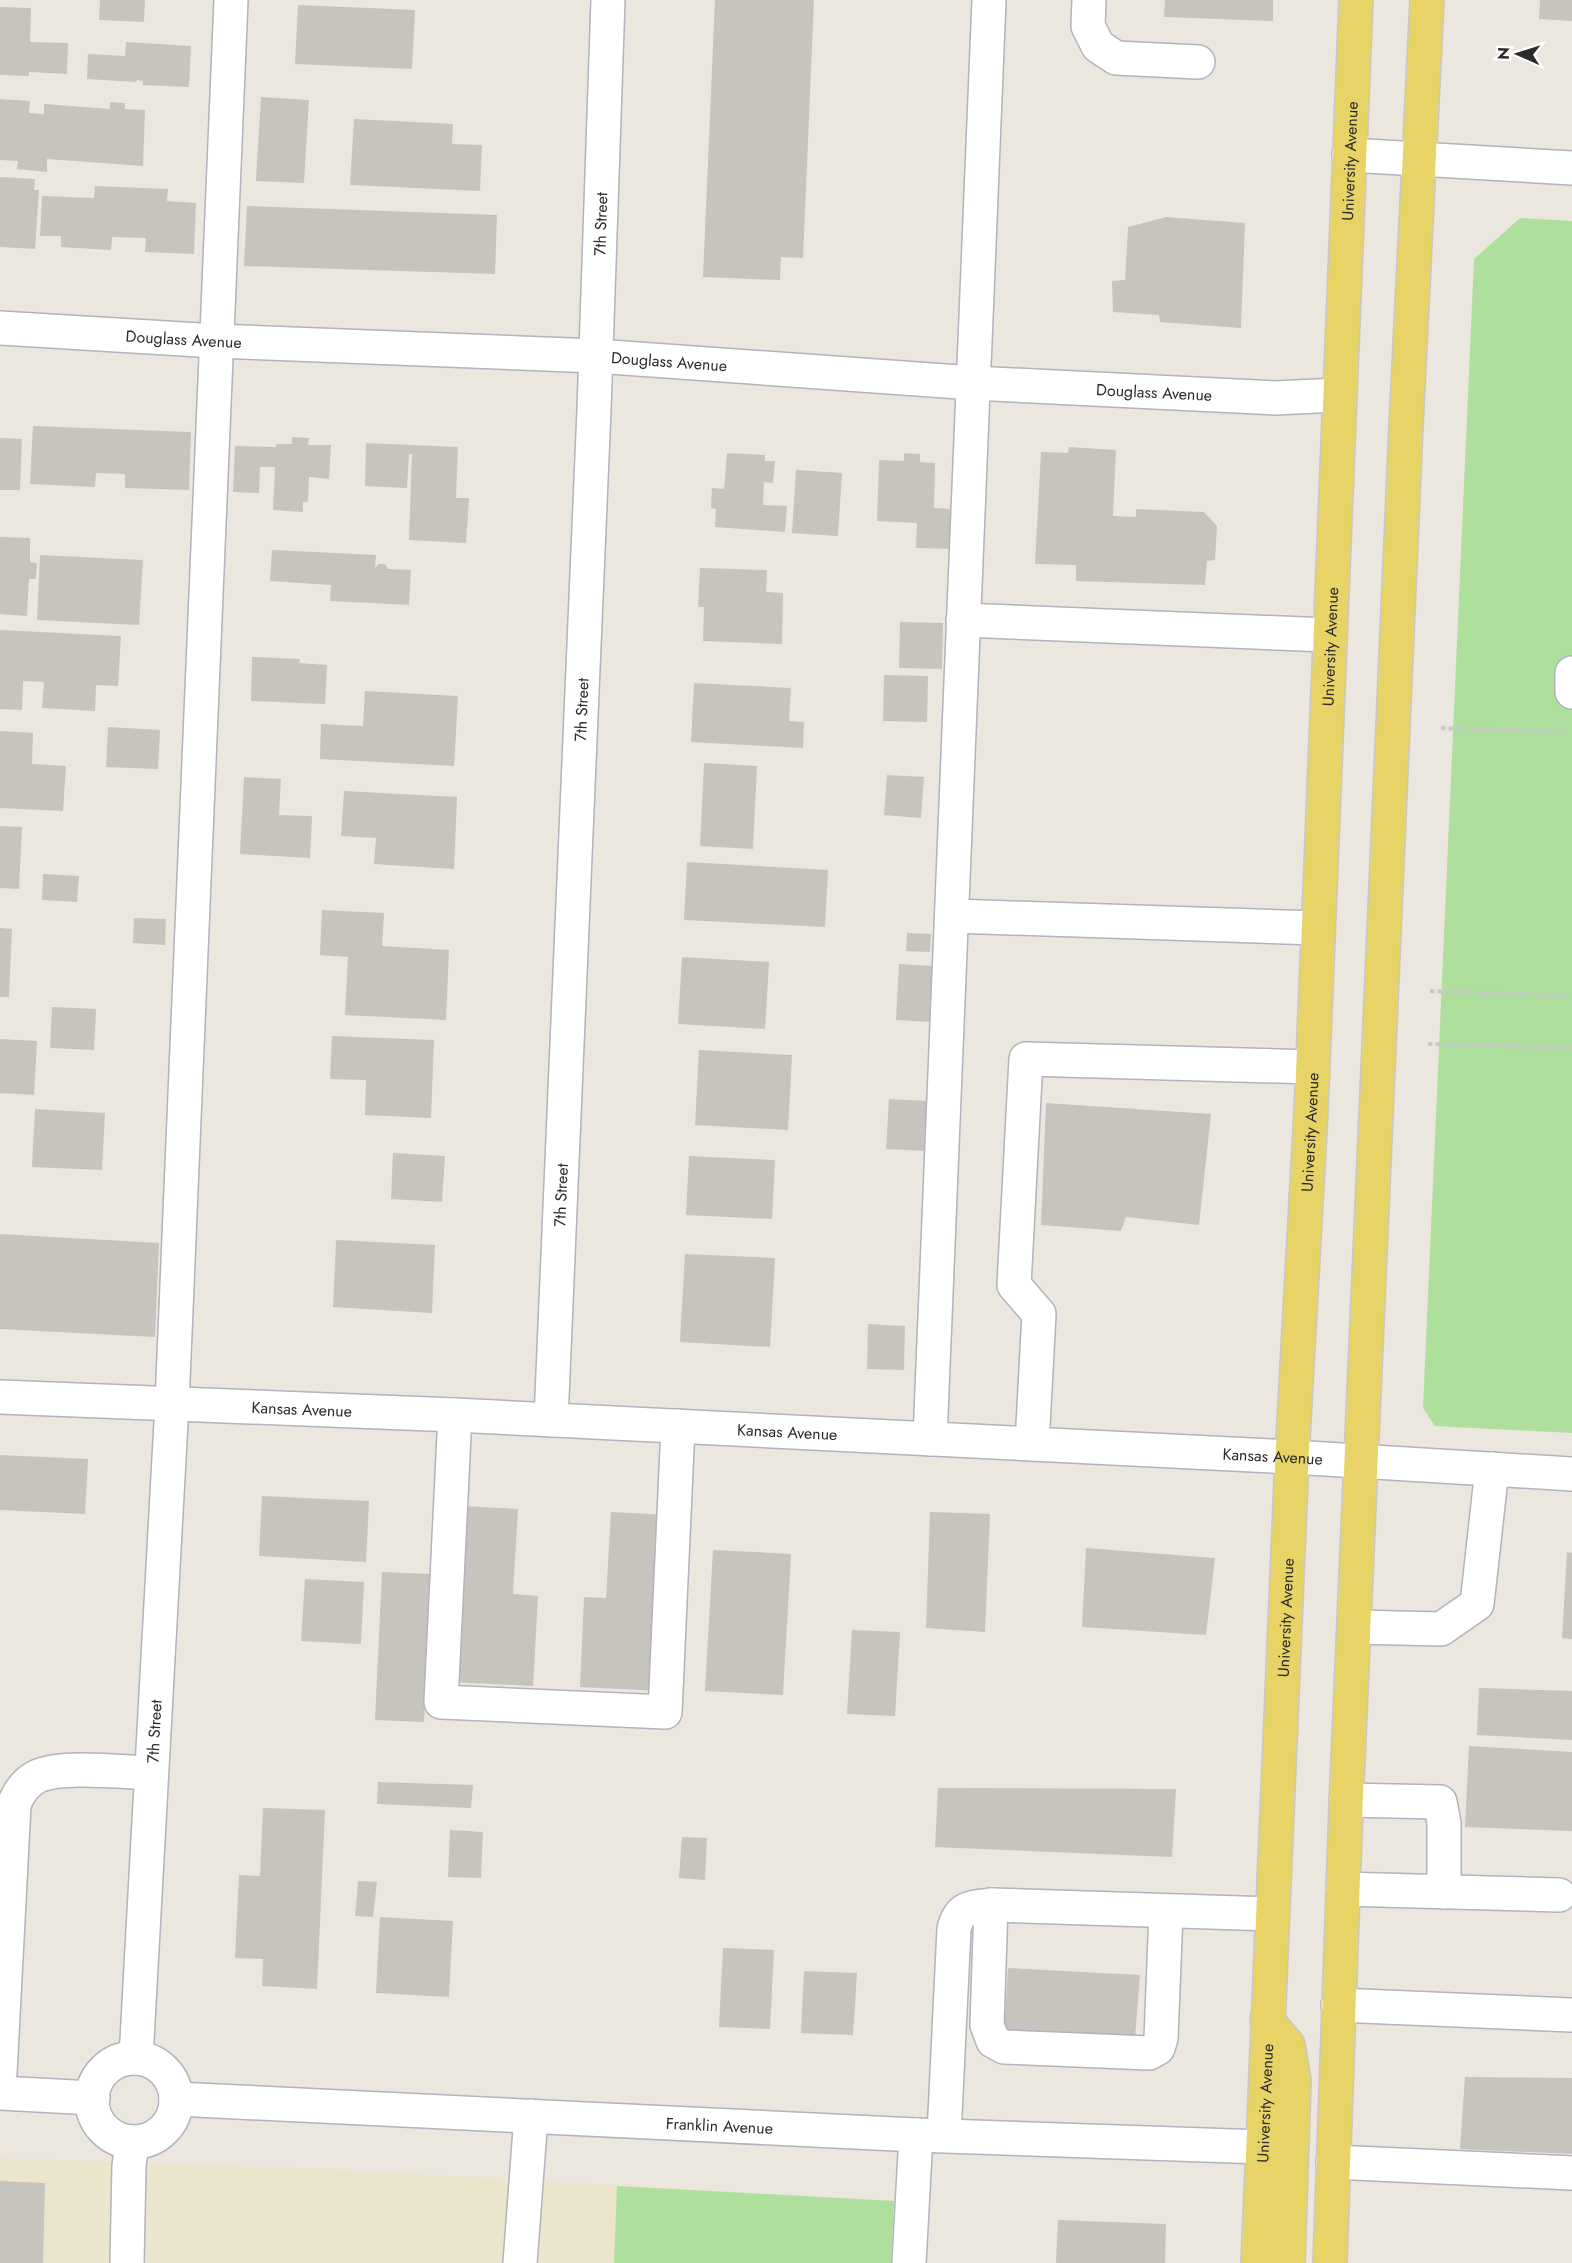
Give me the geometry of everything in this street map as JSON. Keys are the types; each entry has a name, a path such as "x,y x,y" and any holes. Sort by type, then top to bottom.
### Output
{"main road":[{"name":"University Avenue","path":"1258,2263 1292,1457 1312,1067 1356,0"},
{"path":"1330,2263 1346,1800 1406,426 1427,0"},
{"path":"1267,2020 1288,2045 1294,2081 1288,2263"}],"street":[{"name":"7th Street","path":"136,2058 172,1404 231,0"},
{"name":"7th Street","path":"551,1420 596,356 608,0"},
{"path":"930,1439 989,0"},
{"path":"1089,0 1088,26 1098,46 1116,58 1198,62"},
{"path":"1349,155 1572,168"},
{"name":"Douglass Avenue","path":"0,328 216,341 596,356 973,383 1275,398 1338,395"},
{"path":"963,620 1329,635"},
{"path":"1572,673 1572,692"},
{"path":"953,916 1317,928"},
{"path":"1032,1444 1039,1314 1014,1286 1026,1059 1312,1067"},
{"name":"Kansas Avenue","path":"0,1397 455,1415 1292,1457 1572,1474"},
{"path":"455,1415 441,1702 477,1704 665,1712 678,1426"},
{"path":"1355,1628 1441,1629 1477,1604 1492,1469"},
{"path":"0,2073 14,1804 18,1794 33,1779 49,1774 70,1771 151,1773"},
{"path":"1346,1800 1440,1802 1444,1823 1444,1892"},
{"path":"1343,1889 1559,1895"},
{"path":"909,2263 930,2135 957,1916 967,1909 991,1905 1272,1914"},
{"path":"991,1905 987,2025 993,2042 1004,2047 1016,2048 1149,2053 1158,2048 1161,2038 1166,1912"},
{"path":"1338,2005 1572,2015"},
{"path":"136,2058 156,2063 167,2073 174,2085 176,2099 175,2113 168,2125 152,2137 132,2142 119,2139 107,2132 98,2121 93,2108 93,2098 97,2081 105,2069 117,2062 136,2058"},
{"path":"0,2093 93,2098"},
{"name":"Franklin Avenue","path":"176,2099 930,2135 1263,2147"},
{"path":"520,2263 531,2116"},
{"path":"127,2263 132,2142"},
{"path":"1333,2162 1572,2173"}],"path":[{"path":"1441,728 1572,732"},
{"path":"1430,991 1572,996"},
{"path":"1428,1044 1572,1048"}],"shaded area":[{"path":"0,2158 326,2169 894,2201 891,2263 0,2263"}],"green space":[{"path":"1520,218 1572,221 1572,1433 1435,1426 1423,1408 1474,259"},
{"path":"617,2186 894,2201 891,2263 614,2263"}],"building":[{"path":"100,0 145,0 144,22 99,20"},
{"path":"715,0 814,0 803,258 781,257 780,280 703,277"},
{"path":"1165,0 1273,0 1273,21 1164,17"},
{"path":"1540,0 1572,0 1572,21 1539,19"},
{"path":"298,5 415,10 412,69 295,64"},
{"path":"0,7 31,8 30,42 68,43 67,74 29,72 29,76 0,75"},
{"path":"126,42 191,46 189,87 143,85 143,81 137,80 136,82 87,79 88,54 125,56"},
{"path":"261,97 309,100 304,183 256,181"},
{"path":"0,99 30,101 29,113 44,114 44,104 110,109 110,102 125,103 125,109 145,110 143,166 47,159 47,172 17,169 18,161 0,160"},
{"path":"354,119 453,124 452,144 482,145 480,191 350,185"},
{"path":"0,177 35,179 34,190 39,190 35,249 0,247"},
{"path":"95,186 168,189 167,201 196,203 194,254 145,252 146,238 112,237 111,250 61,247 61,236 40,236 42,196 94,198"},
{"path":"247,206 497,215 495,274 244,266"},
{"path":"1166,217 1245,223 1241,328 1160,322 1159,315 1113,312 1112,281 1125,280 1128,227"},
{"path":"33,426 191,432 189,490 125,488 125,474 96,473 95,487 30,484"},
{"path":"292,437 309,438 308,445 331,445 329,479 309,477 308,502 303,502 303,512 273,510 275,467 260,467 259,493 233,492 235,446 276,447 276,444 292,444"},
{"path":"0,438 22,439 20,490 0,490"},
{"path":"366,443 458,447 456,498 469,498 466,543 409,540 412,454 409,454 407,488 365,486"},
{"path":"1069,447 1116,450 1113,516 1136,517 1136,509 1204,512 1217,526 1215,560 1207,561 1205,585 1076,581 1076,565 1035,564 1041,452 1068,453"},
{"path":"727,453 765,455 765,461 775,461 773,483 764,482 763,505 787,506 785,532 715,527 716,509 711,508 712,488 724,489"},
{"path":"904,453 920,454 920,462 935,463 934,508 953,509 951,549 916,548 917,523 877,521 879,460 904,461"},
{"path":"796,470 842,473 838,536 792,533"},
{"path":"0,537 30,538 30,562 37,563 36,579 29,579 27,616 0,614"},
{"path":"272,550 376,555 375,568 379,564 385,564 388,569 411,570 409,605 330,601 331,585 270,581"},
{"path":"40,555 143,560 139,625 37,620"},
{"path":"700,568 767,570 766,592 783,593 782,644 703,641 704,607 698,607"},
{"path":"900,622 943,623 942,669 899,668"},
{"path":"0,630 121,636 118,686 96,685 95,711 42,708 44,682 23,681 22,710 0,709"},
{"path":"252,657 300,659 299,663 327,665 325,704 251,701"},
{"path":"884,675 928,676 927,722 883,721"},
{"path":"694,683 791,688 789,721 804,722 803,748 691,742"},
{"path":"365,691 458,696 454,766 320,759 321,724 363,726"},
{"path":"108,727 160,730 158,769 106,767"},
{"path":"0,731 33,733 32,764 66,766 63,811 0,808"},
{"path":"704,763 757,766 753,849 700,846"},
{"path":"887,775 924,777 921,818 884,815"},
{"path":"244,777 281,779 279,815 312,816 310,858 240,854"},
{"path":"344,791 457,797 454,869 374,864 376,838 341,836"},
{"path":"0,826 22,827 19,889 0,888"},
{"path":"687,862 828,870 825,927 684,920"},
{"path":"43,874 79,876 77,902 42,900"},
{"path":"322,910 384,913 382,946 449,950 446,1020 345,1015 348,957 320,955"},
{"path":"134,918 166,919 165,945 133,943"},
{"path":"0,928 12,929 9,997 0,997"},
{"path":"907,933 931,934 930,952 906,951"},
{"path":"682,957 769,962 765,1029 678,1024"},
{"path":"899,964 933,966 930,1022 896,1020"},
{"path":"52,1007 96,1009 94,1050 50,1048"},
{"path":"332,1036 434,1040 431,1118 365,1115 366,1080 330,1079"},
{"path":"0,1039 37,1041 34,1095 0,1093"},
{"path":"699,1050 792,1055 788,1130 695,1125"},
{"path":"889,1099 928,1101 925,1151 886,1149"},
{"path":"1046,1103 1211,1114 1199,1225 1126,1217 1121,1231 1041,1225"},
{"path":"35,1109 105,1113 102,1170 32,1167"},
{"path":"393,1153 445,1156 442,1202 391,1199"},
{"path":"689,1156 775,1160 772,1219 686,1215"},
{"path":"0,1234 159,1243 155,1337 0,1329"},
{"path":"336,1240 435,1245 432,1313 333,1307"},
{"path":"685,1254 775,1258 770,1347 680,1342"},
{"path":"868,1324 905,1326 904,1370 867,1369"},
{"path":"0,1455 88,1459 85,1514 0,1510"},
{"path":"262,1496 369,1501 366,1562 259,1556"},
{"path":"461,1506 518,1509 513,1594 538,1596 533,1686 451,1682"},
{"path":"611,1512 668,1515 659,1691 580,1687 584,1597 606,1598"},
{"path":"930,1512 990,1514 985,1632 926,1628"},
{"path":"1086,1548 1215,1558 1206,1635 1082,1627"},
{"path":"713,1550 791,1554 783,1695 705,1691"},
{"path":"1567,1552 1572,1553 1572,1639 1562,1638"},
{"path":"382,1572 432,1574 424,1722 375,1720"},
{"path":"305,1579 364,1582 361,1644 301,1641"},
{"path":"852,1630 900,1632 895,1716 847,1714"},
{"path":"1479,1688 1572,1691 1572,1740 1477,1735"},
{"path":"1469,1746 1572,1752 1572,1831 1465,1827"},
{"path":"378,1782 473,1785 471,1808 377,1804"},
{"path":"938,1788 1176,1789 1172,1857 935,1847"},
{"path":"263,1808 325,1810 317,1989 262,1986 263,1959 235,1958 239,1875 260,1876"},
{"path":"450,1830 483,1832 481,1878 448,1877"},
{"path":"682,1837 707,1838 705,1880 679,1878"},
{"path":"358,1881 377,1882 373,1917 355,1916"},
{"path":"380,1917 453,1921 449,1997 376,1993"},
{"path":"723,1948 774,1950 770,2029 719,2027"},
{"path":"1008,1968 1140,1975 1135,2038 1004,2033"},
{"path":"804,1971 857,1973 853,2035 801,2033"},
{"path":"1465,2077 1572,2078 1572,2154 1460,2149"},
{"path":"0,2181 45,2183 43,2263 0,2263"},
{"path":"1058,2220 1166,2224 1165,2263 1056,2263"}]}
